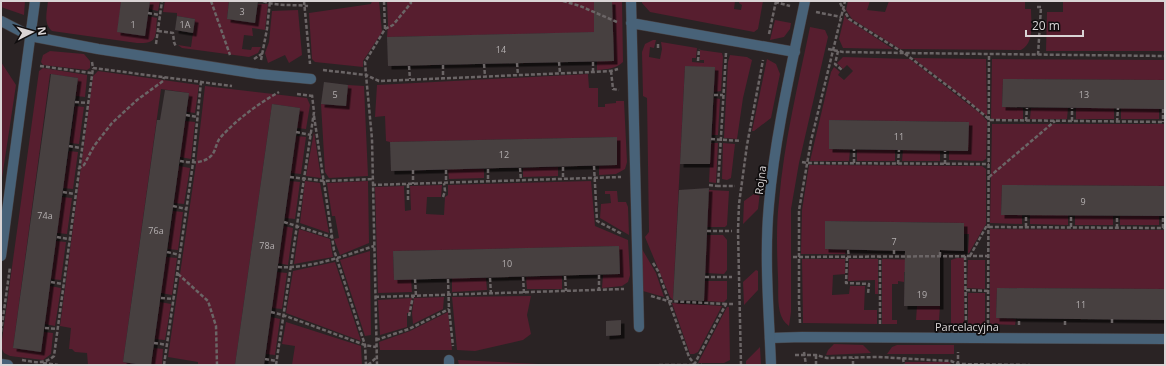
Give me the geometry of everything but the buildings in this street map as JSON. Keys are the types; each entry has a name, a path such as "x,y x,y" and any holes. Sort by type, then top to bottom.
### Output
{"street":[{"path":"1,256 34,1"},
{"path":"631,1 640,327"},
{"name":"Rojna","path":"771,365 768,251 769,204 778,132 805,1"},
{"path":"1,20 30,36 94,52 155,57 258,74 311,74"},
{"path":"631,23 795,52"},
{"name":"Parcelacyjna","path":"770,338 1165,339"},
{"path":"1,364 8,365"}],"path":[{"path":"152,75 162,1"},
{"path":"211,1 231,58"},
{"path":"263,1 286,6 308,6"},
{"path":"304,1 314,112 334,250 365,345 367,365"},
{"path":"384,1 385,29"},
{"path":"564,1 618,22"},
{"path":"794,325 801,326 799,210 811,141 845,1"},
{"path":"258,74 267,29 270,2"},
{"path":"377,365 372,139 365,62 385,29 393,25 411,2"},
{"path":"741,365 738,239 739,204 747,145 775,2 794,7"},
{"path":"840,3 850,19 904,53 965,99 990,120 1164,122 1163,109"},
{"path":"1037,7 1041,7 1038,55"},
{"path":"813,11 841,17"},
{"path":"148,14 160,15"},
{"path":"698,61 699,46"},
{"path":"828,49 838,51 904,53 1165,56"},
{"path":"718,186 726,51 734,53"},
{"path":"838,51 835,64 842,70"},
{"path":"42,363 54,356 94,52"},
{"path":"93,68 94,52"},
{"path":"988,327 990,120 989,54"},
{"path":"37,65 39,61"},
{"path":"593,61 593,72"},
{"path":"559,62 560,73"},
{"path":"517,63 518,75"},
{"path":"484,64 485,76"},
{"path":"164,365 193,163 204,65"},
{"path":"443,65 443,78"},
{"path":"409,66 410,79"},
{"path":"46,67 91,73"},
{"path":"93,68 240,87"},
{"path":"311,74 366,75 379,81 611,71"},
{"path":"78,169 84,165 94,146 112,123 137,100 163,81 164,77"},
{"path":"273,91 286,93"},
{"path":"180,161 193,163 202,161 212,156 219,139 244,115 279,92"},
{"path":"293,94 313,96"},
{"path":"714,95 723,95"},
{"path":"75,102 87,103"},
{"path":"1026,108 1026,121"},
{"path":"1072,108 1072,121"},
{"path":"1117,122 1118,108"},
{"path":"276,365 314,112"},
{"path":"186,115 198,117"},
{"path":"989,178 1055,121"},
{"path":"296,132 310,135"},
{"path":"711,139 740,141"},
{"path":"69,146 81,148"},
{"path":"854,150 854,163"},
{"path":"898,164 899,150"},
{"path":"945,151 945,164"},
{"path":"802,162 989,164"},
{"path":"594,166 597,221 624,235"},
{"path":"563,167 563,179"},
{"path":"488,168 488,181"},
{"path":"520,168 521,180"},
{"path":"413,170 413,184"},
{"path":"443,197 445,191 446,170"},
{"path":"290,177 324,181 372,179"},
{"path":"372,185 619,177"},
{"path":"408,184 408,201"},
{"path":"709,185 735,186"},
{"path":"63,192 75,194"},
{"path":"173,206 186,209"},
{"path":"1026,215 1026,227"},
{"path":"1071,227 1072,216"},
{"path":"1117,216 1117,228"},
{"path":"970,256 986,227 1164,228 1163,216"},
{"path":"284,222 332,237"},
{"path":"707,231 732,232"},
{"path":"57,237 69,239"},
{"path":"278,267 290,268 337,258 374,246"},
{"path":"848,250 846,283 869,284 868,294"},
{"path":"894,250 894,256"},
{"path":"940,251 940,256"},
{"path":"167,252 180,255"},
{"path":"966,256 966,327"},
{"path":"793,257 988,256"},
{"path":"880,257 880,326"},
{"path":"651,259 658,271 689,357 694,365"},
{"path":"1,332 10,264"},
{"path":"177,273 208,301 216,326 218,365"},
{"path":"599,275 599,290"},
{"path":"566,276 566,291"},
{"path":"523,277 524,293"},
{"path":"705,277 732,277"},
{"path":"490,278 491,294"},
{"path":"409,316 415,296 415,279"},
{"path":"448,279 449,309 454,347"},
{"path":"51,282 63,284"},
{"path":"375,297 623,290 628,287 668,301 733,304"},
{"path":"966,290 988,291"},
{"path":"161,298 174,299"},
{"path":"694,365 726,304"},
{"path":"376,340 409,329 449,309"},
{"path":"272,312 365,345 376,347"},
{"path":"44,328 57,329"},
{"path":"802,337 806,365"},
{"path":"154,343 168,345"},
{"path":"795,355 816,355 827,358 904,358 951,361 958,364 1030,365"},
{"path":"816,355 816,365"},
{"path":"367,365 376,358"},
{"path":"853,358 853,365"},
{"path":"904,358 904,365"},
{"path":"265,359 277,361"},
{"path":"19,360 58,365"},
{"path":"660,365 702,365"}],"shaded area":[{"path":"1,1 25,1 24,15 1,7"},
{"path":"48,1 121,1 118,32 145,36 148,16 157,18 156,34 149,42 137,43 52,31 47,24 46,13"},
{"path":"150,1 160,1 158,11 149,9"},
{"path":"165,1 229,1 227,19 255,23 258,4 268,4 265,30 252,28 253,36 244,35 242,49 251,50 252,47 261,47 258,53 249,57 182,48 178,45 191,47 195,19 177,16 177,13 163,12"},
{"path":"372,1 379,1 382,32 363,61 363,67 315,62 312,59 309,13 371,4"},
{"path":"387,1 594,1 594,5 612,1 622,1 623,62 608,69 597,70 597,61 614,61 613,32 387,37"},
{"path":"642,1 735,1 734,9 741,10 742,5 739,1 763,1 758,29 754,32 650,12"},
{"path":"848,1 870,1 867,10 885,12 889,1 1025,1 1025,9 1031,9 1032,26 1028,42 1021,50 900,49 852,19 846,10"},
{"path":"1063,1 1165,1 1165,51 1046,51 1047,12 1063,12"},
{"path":"298,10 302,55 289,63 285,55 268,63 265,53 269,42 272,11"},
{"path":"845,14 846,18 850,21 893,49 843,48 839,39"},
{"path":"775,20 791,23 790,29 784,37 770,40"},
{"path":"810,27 825,30 828,37 799,163 791,209 791,312 789,326 782,317 779,304 777,240 778,211 781,179 788,135"},
{"path":"656,40 654,48 650,47 649,57 660,59 662,49 661,42 697,48 696,58 692,58 692,62 704,63 704,60 700,60 700,50 722,53 723,57 721,91 714,92 715,68 685,66 673,300 670,297 645,237 649,232 647,98 643,96 642,52 645,44"},
{"path":"50,51 84,54 90,61 90,68 87,70 43,65 41,62 43,55"},
{"path":"730,55 747,57 752,60 743,98 737,139 724,138 728,62"},
{"path":"843,57 910,59 981,114 987,121 986,159 983,161 949,160 949,151 968,151 968,122 830,120 829,149 850,150 849,161 810,161 831,72 834,67 840,72 838,75 844,80 853,71 847,65 843,69 837,63"},
{"path":"913,58 986,59 987,116"},
{"path":"767,59 776,64 780,74 771,118 752,131"},
{"path":"992,59 1165,60 1165,80 1003,79 1002,107 1023,108 1023,119 994,119 991,118"},
{"path":"1,62 16,85 2,178 1,178"},
{"path":"43,68 87,75 87,77 85,97 76,96 78,78 50,74 13,348 41,352 44,332 53,333 51,354 43,360 10,356 4,353 1,347 39,71"},
{"path":"98,71 199,85 195,113 187,112 189,93 161,89 123,362 142,365 88,365 87,353 75,352 72,349 69,349 71,328 60,326 93,76"},
{"path":"588,74 589,88 598,88 598,107 605,107 605,104 616,103 616,101 624,101 627,162 625,169 616,174 599,175 599,166 617,165 616,137 390,142 386,141 385,116 375,117 377,85"},
{"path":"348,85 364,86 368,176 329,178 325,172 321,104 346,106"},
{"path":"205,86 307,98 310,105 306,129 297,128 300,108 272,104 235,365 198,365 198,362 168,357 196,164"},
{"path":"714,98 720,99 718,135 712,135"},
{"path":"75,106 84,107 79,144 70,143"},
{"path":"1031,108 1068,108 1067,119 1030,119"},
{"path":"1076,108 1114,108 1114,119 1076,119"},
{"path":"1121,108 1159,108 1159,119 1121,119"},
{"path":"185,121 195,122 191,159 180,157"},
{"path":"992,124 1165,124 1165,186 1002,185 1001,215 1022,215 1022,224 990,223"},
{"path":"314,132 321,178 306,176"},
{"path":"296,136 306,137 301,174 291,173"},
{"path":"711,143 718,143 716,183 709,182"},
{"path":"723,143 735,144 731,178 727,180 722,179"},
{"path":"857,150 895,150 895,161 857,161"},
{"path":"903,150 940,151 940,161 902,161"},
{"path":"69,151 78,152 73,189 63,188"},
{"path":"809,165 982,166 986,169 986,224 968,253 969,234 964,234 964,223 825,221 825,249 846,250 845,254 801,254 802,210"},
{"path":"179,166 190,168 184,204 174,203"},
{"path":"558,167 558,176 523,177 523,168"},
{"path":"448,169 484,169 484,178 449,179"},
{"path":"290,181 300,182 295,219 285,218"},
{"path":"305,181 320,183 329,233 300,223"},
{"path":"368,181 369,243 340,255 334,239 339,238 335,216 332,216 327,183"},
{"path":"591,181 595,226 628,240 630,275 628,282 622,286 602,288 603,275 620,274 619,246 393,251 394,280 411,279 412,292 378,293 375,187 404,186 405,211 411,210 410,186 442,185 441,197 427,197 426,214 444,215 445,197 448,195 448,185"},
{"path":"709,190 729,191 727,225 725,227 707,227"},
{"path":"605,191 617,191 618,202 626,202 628,207 629,235 600,218 601,204 611,203 610,194 605,194"},
{"path":"758,191 760,192 758,209 743,224 744,201"},
{"path":"62,197 72,198 67,234 57,233"},
{"path":"173,211 183,212 178,250 168,249"},
{"path":"1030,215 1068,215 1068,225 1030,224"},
{"path":"1075,215 1113,216 1113,225 1075,225"},
{"path":"1120,216 1159,216 1159,225 1120,225"},
{"path":"284,226 293,228 288,265 278,263"},
{"path":"299,229 330,239 333,257 294,264"},
{"path":"990,229 1165,230 1165,289 997,288 996,318 1016,319 1015,325 990,324"},
{"path":"707,235 723,235 727,240 727,270 724,274 705,273"},
{"path":"56,241 66,242 61,280 51,279"},
{"path":"642,249 656,273 664,297 643,291"},
{"path":"370,251 371,335 365,336 340,260"},
{"path":"166,257 177,258 172,295 161,293"},
{"path":"964,258 964,323 951,324 951,260"},
{"path":"802,259 845,259 845,274 833,275 832,295 849,294 850,286 865,286 864,310 877,310 877,324 803,323"},
{"path":"849,259 878,259 878,294 875,294 875,280 848,281"},
{"path":"882,259 926,260 918,272 904,272 904,282 898,281 898,284 892,284 892,320 897,320 897,324 882,324"},
{"path":"968,260 985,260 985,289 967,288"},
{"path":"335,262 361,341 286,313 293,271"},
{"path":"756,270 758,271 758,290 744,305 743,282"},
{"path":"277,272 287,273 282,309 272,308"},
{"path":"562,276 562,289 527,289 526,277"},
{"path":"452,278 486,278 487,290 452,292"},
{"path":"705,281 727,281 727,299 724,302 704,301"},
{"path":"50,286 61,288 55,326 45,324"},
{"path":"968,293 985,293 985,325 968,325"},
{"path":"531,296 527,315 531,334 523,340 475,351 457,350 452,297"},
{"path":"444,297 443,309 413,324 412,313 414,298"},
{"path":"412,298 409,313 407,313 407,327 380,335 378,300"},
{"path":"160,302 171,304 165,340 155,339"},
{"path":"672,303 722,306 698,352 694,354 690,354"},
{"path":"917,306 940,306 939,320 916,320"},
{"path":"727,307 729,307 730,360 724,363 698,363"},
{"path":"448,312 452,350 380,350 379,342 410,331"},
{"path":"271,317 280,319 275,355 266,354"},
{"path":"286,322 361,346 362,365 292,365 295,346 282,344"},
{"path":"834,344 863,345 871,353 826,355 828,350"},
{"path":"897,345 954,345 954,354 887,354 892,347"},
{"path":"760,347 761,365 746,365 746,361"},
{"path":"154,348 163,349 162,365 151,365"},
{"path":"458,360 559,365 459,365"},
{"path":"905,362 949,362 952,365 905,365"}]}
